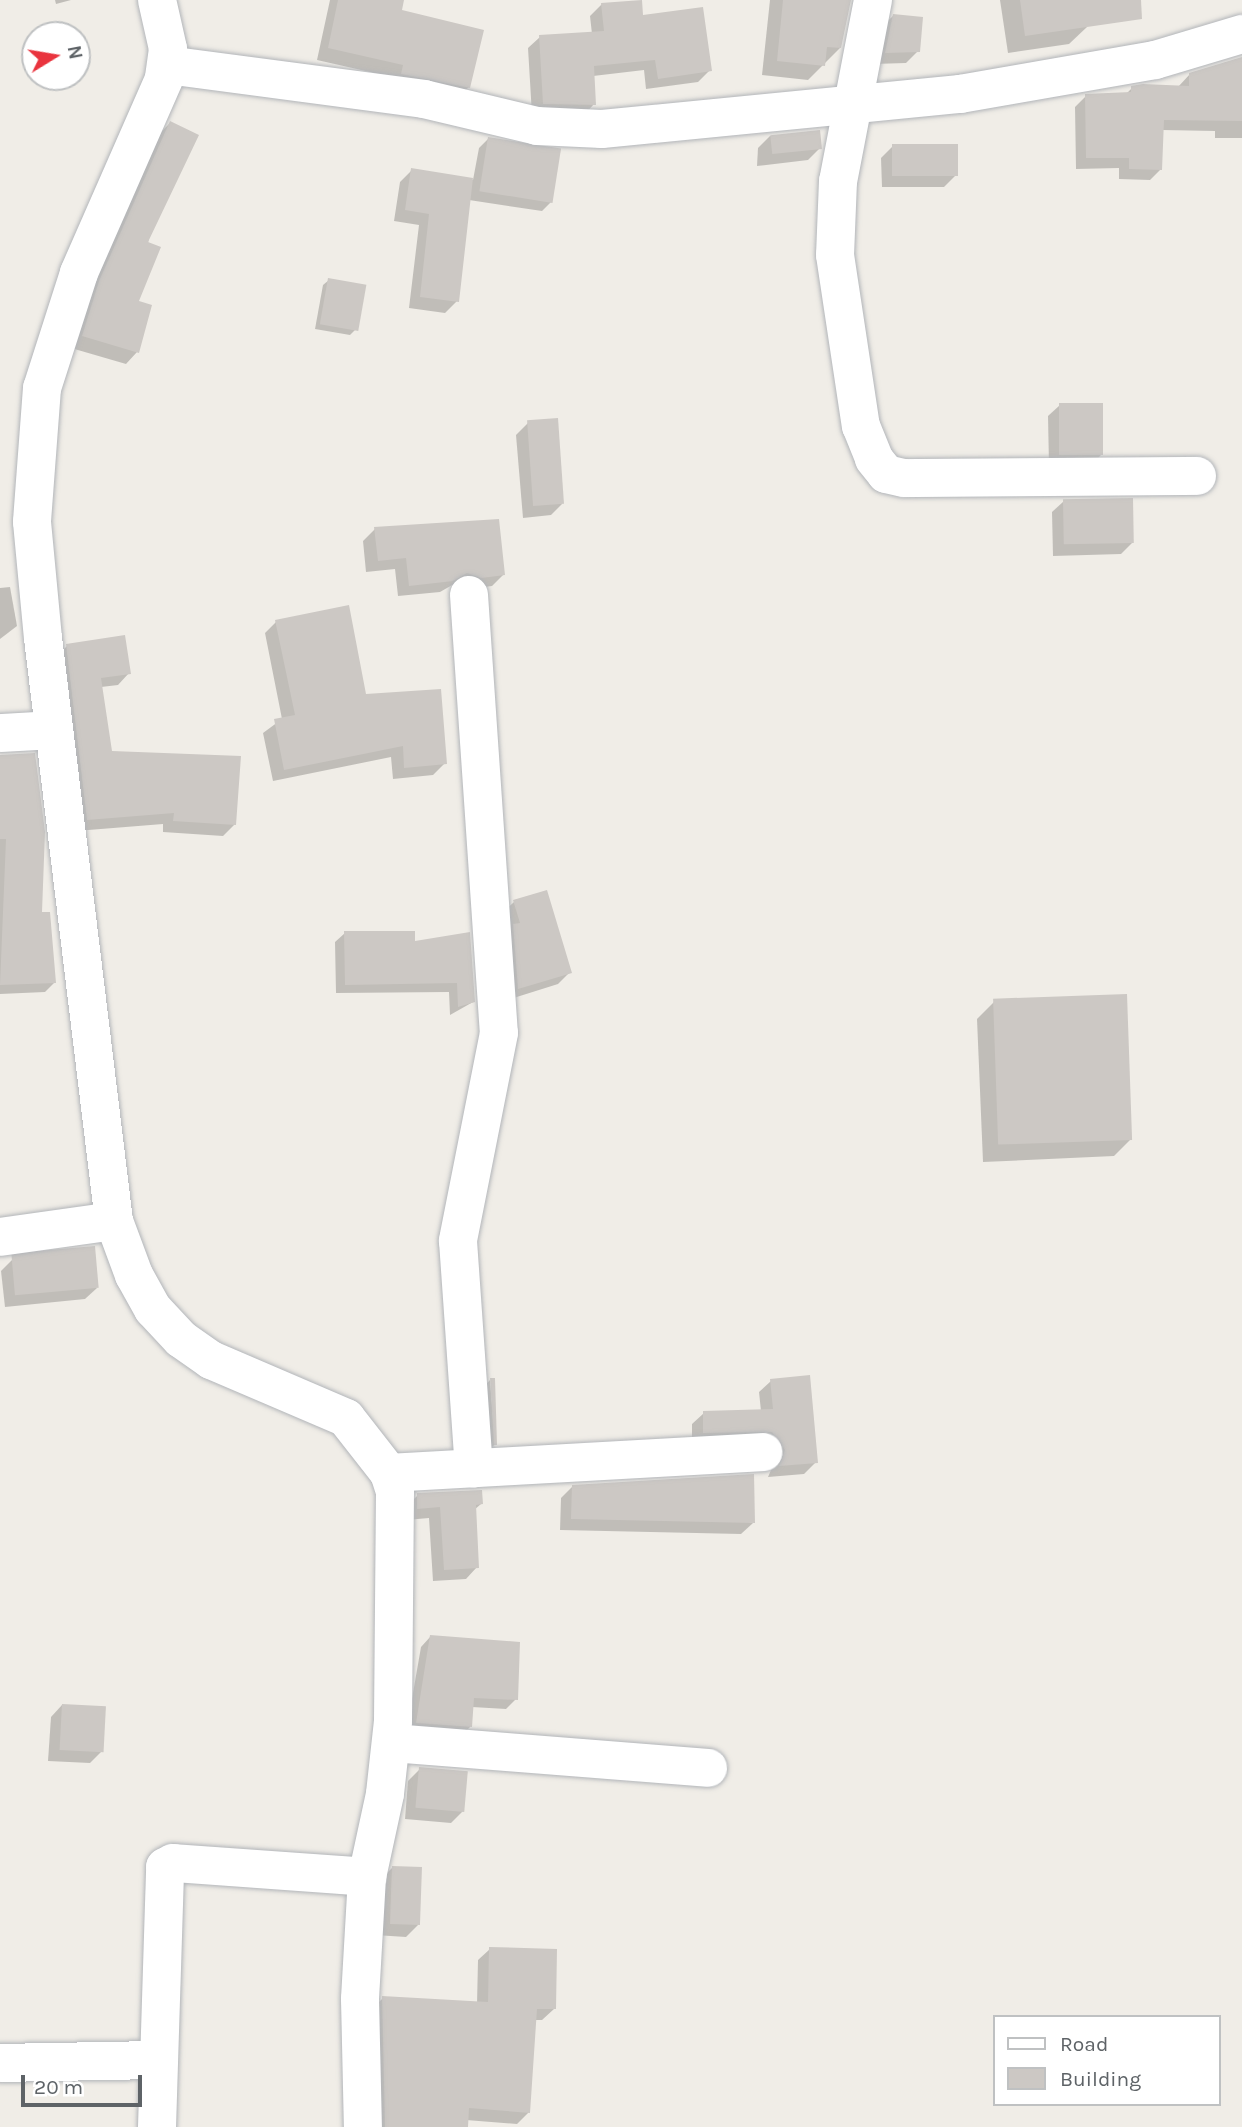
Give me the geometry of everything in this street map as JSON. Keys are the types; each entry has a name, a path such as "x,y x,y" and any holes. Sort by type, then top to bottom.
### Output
{"street":[{"path":"157,0 167,65 79,273 48,362 40,401 32,522 53,730 114,1221 134,1275 153,1309 181,1339 211,1360 346,1418 389,1473 398,1517 391,1743 367,1877 360,1999 363,2127"},
{"path":"873,0 856,102 838,181 835,255 861,426 874,459 886,474 904,478 1197,476"},
{"path":"167,65 323,83 424,99 537,125 576,129 960,94 1155,60 1242,34"},
{"path":"469,595 499,1033 458,1241 474,1468"},
{"path":"0,733 53,730"},
{"path":"0,1237 114,1221"},
{"path":"389,1473 763,1452"},
{"path":"391,1743 708,1768"},
{"path":"157,2127 165,1867 173,1863 367,1877"},
{"path":"0,2063 158,2060"}],"building":[{"path":"338,0 404,0 402,10 484,30 470,88 401,74 403,65 328,48"},
{"path":"642,0 643,15 703,7 712,71 658,79 655,60 594,66 596,105 543,104 539,35 604,31 601,3"},
{"path":"783,0 851,0 841,48 827,47 825,66 777,61"},
{"path":"1020,0 1141,0 1142,19 1025,36"},
{"path":"893,14 923,17 920,52 885,53"},
{"path":"1242,57 1242,121 1164,120 1162,170 1129,169 1129,158 1086,158 1085,94 1131,92 1131,86 1143,84 1189,86 1189,73"},
{"path":"170,121 199,135 148,242 161,247 139,301 152,305 139,353 82,336 99,281"},
{"path":"820,130 822,149 772,154 770,135"},
{"path":"488,137 561,149 552,203 479,191"},
{"path":"892,144 958,144 958,176 892,176"},
{"path":"411,168 473,178 459,302 420,297 429,214 405,210"},
{"path":"328,278 366,285 358,331 320,324"},
{"path":"1059,403 1103,403 1103,455 1059,455"},
{"path":"558,418 564,504 533,506 527,420"},
{"path":"1133,498 1134,543 1064,544 1063,499"},
{"path":"499,519 505,575 481,578 467,573 453,581 409,586 406,558 378,561 374,527"},
{"path":"349,605 366,694 441,689 447,764 404,768 403,746 284,770 274,719 295,715 275,620"},
{"path":"125,635 131,674 101,678 112,751 241,756 236,825 173,821 174,813 87,820 66,644"},
{"path":"35,753 45,832 42,912 50,912 56,983 0,985 6,839 0,839 0,755"},
{"path":"547,890 572,973 518,989 513,924 520,923 513,900"},
{"path":"344,931 415,931 415,941 470,932 475,1002 458,1007 457,983 345,985"},
{"path":"1127,994 1132,1140 998,1145 993,999"},
{"path":"95,1246 99,1288 15,1295 11,1253"},
{"path":"810,1375 818,1463 779,1466 785,1450 772,1432 703,1433 703,1411 773,1409 770,1379"},
{"path":"490,1378 495,1378 497,1445 494,1445"},
{"path":"754,1474 755,1523 571,1519 572,1485"},
{"path":"482,1490 483,1504 476,1505 479,1568 444,1570 440,1507 417,1509 417,1493"},
{"path":"430,1635 520,1642 518,1700 474,1698 472,1727 416,1723"},
{"path":"62,1704 106,1706 104,1752 60,1750"},
{"path":"419,1767 468,1771 464,1812 415,1808"},
{"path":"392,1866 422,1867 420,1925 390,1924"},
{"path":"489,1947 557,1949 556,2009 537,2009 530,2113 469,2108 468,2127 385,2127 382,1996 488,2002"}]}
